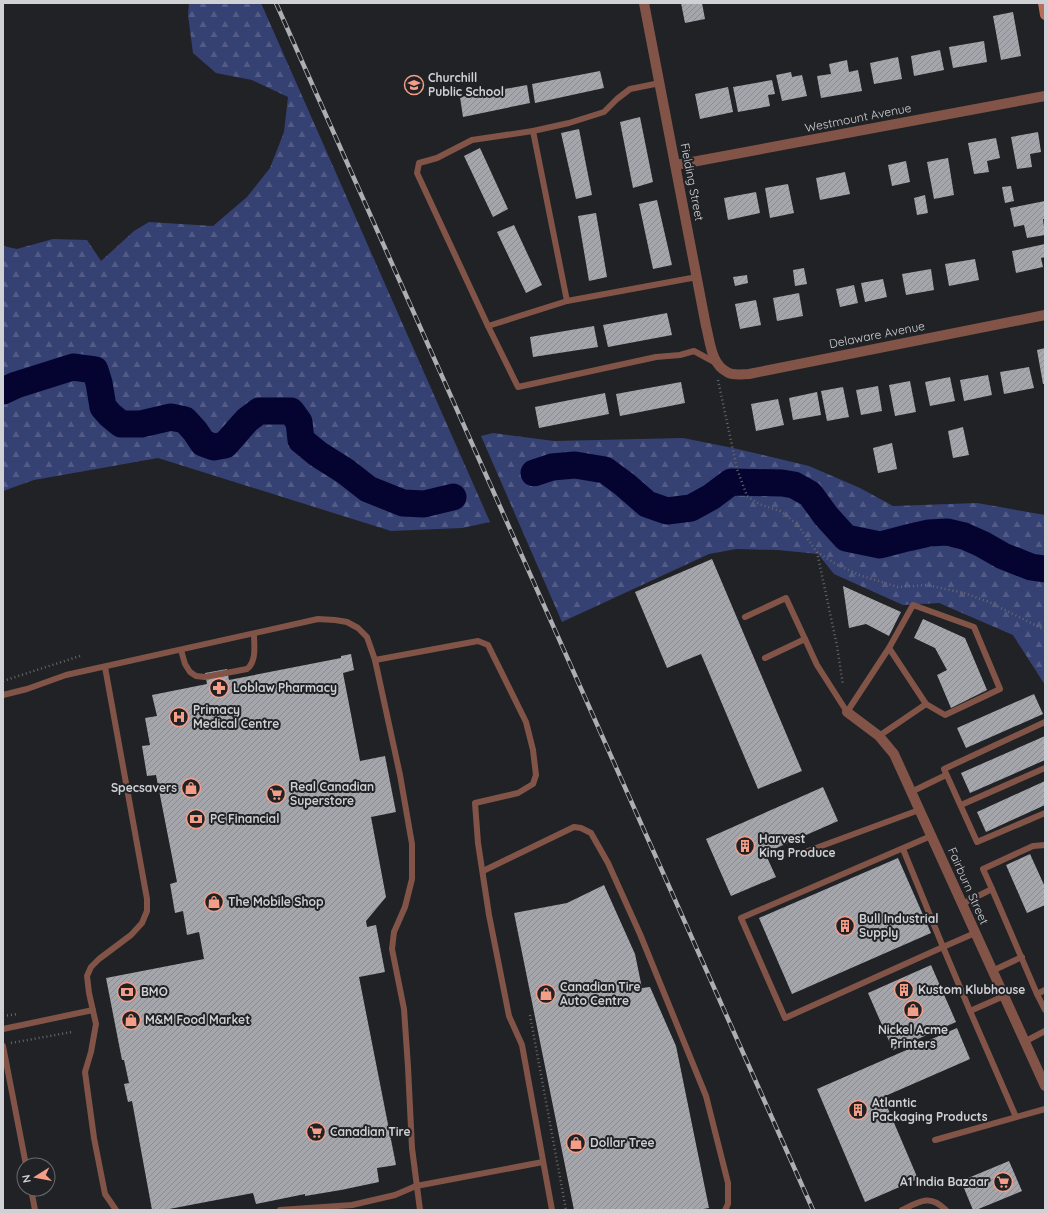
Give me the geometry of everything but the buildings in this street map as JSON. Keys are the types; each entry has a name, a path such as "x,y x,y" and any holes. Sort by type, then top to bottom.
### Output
{"street":[{"name":"Fielding Street","path":"644,3 706,326 713,354 718,364"},
{"path":"1043,3 1045,15"},
{"name":"Westmount Avenue","path":"676,166 1045,96"},
{"name":"Delaware Avenue","path":"718,364 727,373 739,375 749,374 1045,315"},
{"name":"Fairburn Street","path":"847,712 879,736 894,754 1045,1086"}],"lane":[{"path":"660,83 630,90 617,99 604,112 569,123 533,131 472,140 437,158 419,163 417,173 488,326 518,386 694,351 718,364"},
{"path":"533,131 567,301"},
{"path":"488,326 567,301 697,277"},
{"path":"745,617 786,598 817,665 847,712 890,648 913,605 974,627 1000,689 945,715 926,704 890,648"},
{"path":"3,695 27,689 66,675 318,619 347,622 358,628 367,637 375,660 400,775 412,844 412,879 405,907 394,932 392,949 404,1009 412,1148 420,1210"},
{"path":"181,650 185,664 190,672 196,676 205,677 247,669 252,665 255,649 254,634"},
{"path":"764,658 804,639"},
{"path":"375,660 478,640 488,645 526,722 533,750 536,775 533,784 518,793 475,803 478,843 489,915 506,1005 509,1016 522,1045 552,1210"},
{"path":"105,667 147,899 147,911 142,923 131,935 99,959 91,967 87,976 96,1030 85,1072 105,1194 116,1210"},
{"path":"879,736 926,704"},
{"path":"1045,722 944,769 977,842 1045,813"},
{"path":"961,805 1045,768"},
{"path":"911,792 946,775"},
{"path":"797,855 919,810"},
{"path":"483,871 574,827 581,828 590,833 608,863 640,934 706,1096 728,1183 728,1204 725,1210"},
{"path":"931,836 741,918 785,1018 975,933"},
{"path":"1045,846 1033,846 983,869 1045,1010"},
{"path":"903,848 943,947 1016,1117"},
{"path":"962,904 992,889"},
{"path":"992,971 1022,957"},
{"path":"1037,994 1045,990"},
{"path":"970,1011 1004,996"},
{"path":"3,1029 93,1010"},
{"path":"1024,1042 1045,1031"},
{"path":"3,1046 24,1157"},
{"path":"934,1140 1045,1109"},
{"path":"280,1210 352,1205 395,1195 416,1186 543,1162"},
{"path":"33,1197 35,1210"},
{"path":"902,1210 924,1200 932,1200 946,1210"}],"path":[{"path":"718,364 718,383 737,469 747,496 759,504 780,511 796,523 817,552 836,564 859,575 898,587 927,585 964,593 989,602 1045,630"},
{"path":"817,552 837,646 844,690"},
{"path":"3,681 80,656"},
{"path":"530,1015 566,1210"},
{"path":"11,1043 72,1032"}],"green space":[{"path":"189,3 261,3 490,522 462,528 391,531 158,458 34,480 3,491 3,246 17,249 53,239 87,240 101,261 134,231 149,222 213,226 247,197 270,168 284,132 288,97 252,80 216,73 193,53 188,15"},
{"path":"493,433 554,441 683,438 809,466 860,488 893,506 977,503 1045,515 1045,685 1013,635 939,603 903,605 834,574 818,554 778,550 736,549 709,554 562,622 481,436"}],"waterway":[{"path":"3,391 16,385 73,367 95,370 103,407 121,424 141,424 171,417 185,420 203,443 214,447 225,445 247,420 259,411 291,411 299,422 301,440 318,454 345,471 368,489 403,503 424,504 453,497"},
{"path":"534,473 552,467 575,465 605,470 647,504 667,511 691,508 711,497 731,482 782,483 794,485 810,494 826,516 846,538 880,545 929,533 947,532 964,536 1003,556 1031,567 1045,569"}],"railway":[{"path":"276,3 813,1210"}],"place":[{"name":"Churchill Public School","path":"414,85"},
{"name":"Loblaw Pharmacy","path":"219,688"},
{"name":"Primacy Medical Centre","path":"179,717"},
{"name":"Specsavers","path":"191,788"},
{"name":"Real Canadian Superstore","path":"276,794"},
{"name":"PC Financial","path":"196,819"},
{"name":"Harvest King Produce","path":"745,846"},
{"name":"The Mobile Shop","path":"214,902"},
{"name":"Bull Industrial Supply","path":"845,926"},
{"name":"Kustom Klubhouse","path":"904,990"},
{"name":"BMO","path":"127,992"},
{"name":"Canadian Tire Auto Centre","path":"546,994"},
{"name":"Nickel Acme Printers","path":"913,1010"},
{"name":"M&M Food Market","path":"131,1020"},
{"name":"Atlantic Packaging Products","path":"858,1110"},
{"name":"Canadian Tire","path":"316,1132"},
{"name":"Dollar Tree","path":"576,1143"},
{"name":"A1 India Bazaar","path":"1003,1182"}]}
